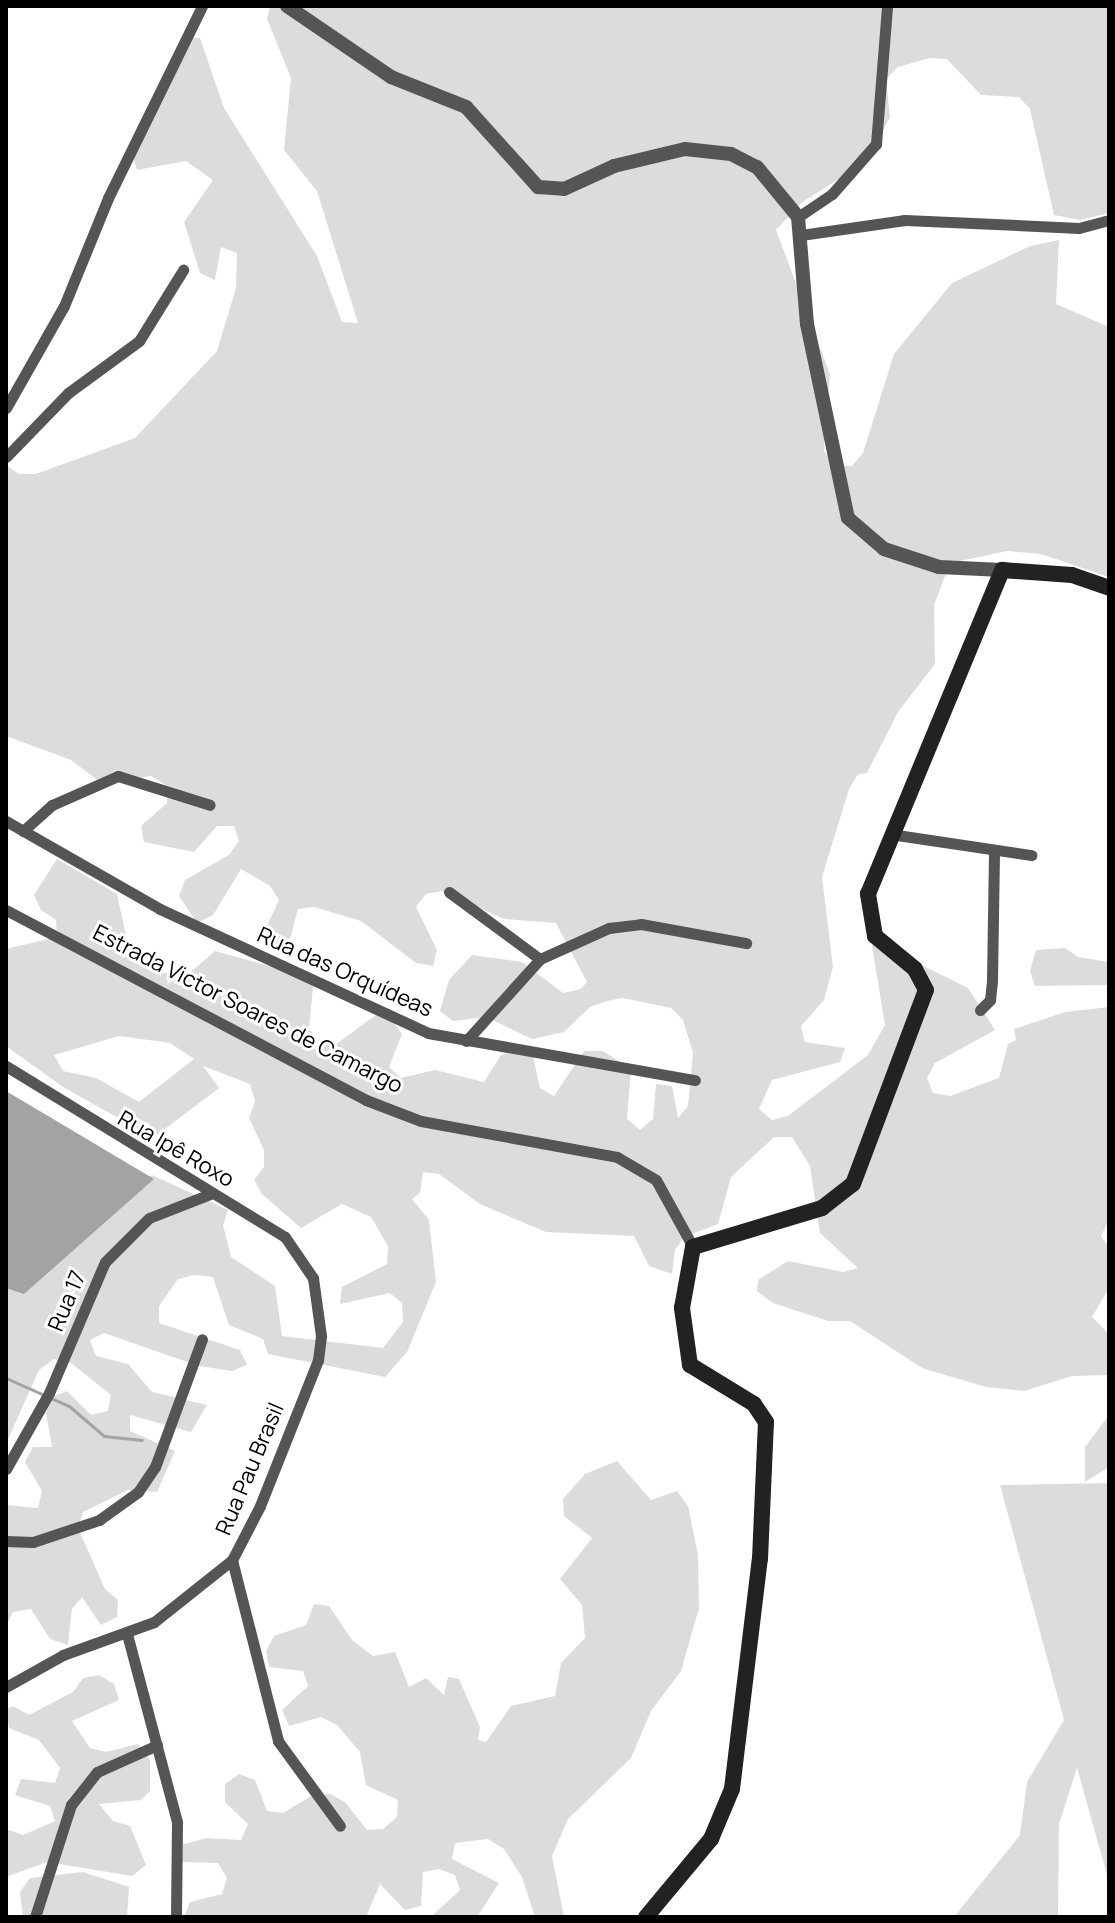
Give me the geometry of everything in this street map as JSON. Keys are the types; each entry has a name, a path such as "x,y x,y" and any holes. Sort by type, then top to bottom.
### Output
{"main road":[{"path":"646,1917 711,1839 732,1789 760,1559 766,1422 754,1404 690,1365 682,1308 693,1247 822,1208 853,1184 926,990 868,921 868,894 890,834 1002,570 1072,575 1109,588"}],"street":[{"path":"6,408 64,306 108,198 202,6"},
{"path":"287,6 391,77 466,107 538,187 564,189 640,158 708,148 757,167 798,217 805,312 848,518 884,549 939,567 1002,570"},
{"path":"798,217 832,194 876,144 887,6"},
{"path":"801,235 905,220 1079,228 1109,220"},
{"path":"6,457 68,393 139,341 183,270"},
{"path":"23,831 52,805 118,776 210,805"},
{"name":"Rua das Orquídeas","path":"6,821 160,909 428,1033 695,1080"},
{"path":"890,834 1031,855"},
{"path":"980,1010 990,1000 992,980 994,851"},
{"path":"449,892 540,959"},
{"name":"Estrada Victor Soares de Camargo","path":"6,910 366,1100 421,1121 617,1157 656,1180 693,1247"},
{"path":"466,1041 540,959 622,924 746,943"},
{"name":"Rua Ipê Roxo","path":"6,1066 210,1194 285,1237 313,1278"},
{"name":"Rua 17","path":"6,1469 49,1393 105,1262 149,1218 210,1194"},
{"name":"Rua Pau Brasil","path":"6,1686 63,1655 127,1634 180,1606 232,1560 318,1360 321,1322 313,1278"},
{"path":"6,1541 33,1542 99,1520 138,1492 155,1467 202,1339"},
{"path":"232,1560 278,1741 340,1826"},
{"path":"127,1634 177,1822 176,1917"},
{"path":"35,1917 71,1805 97,1772 157,1745"}],"shaded area":[{"path":"270,6 1109,6 1109,213 1080,220 1054,215 1030,109 1019,97 981,95 947,59 930,58 898,67 886,79 890,117 881,134 845,175 801,203 776,230 830,374 824,451 835,466 852,466 863,453 894,354 952,283 1030,246 1059,240 1056,304 1109,327 1109,577 1041,554 1007,551 950,563 934,605 935,664 898,712 867,773 858,774 849,789 822,877 833,967 824,1000 801,1026 805,1042 845,1048 840,1062 772,1080 759,1109 772,1120 788,1116 868,1055 885,1025 871,940 968,988 995,1030 935,1063 927,1078 933,1093 950,1096 999,1078 1008,1044 1016,1040 1014,1029 1065,1012 1109,1007 1109,1220 1101,1236 1109,1248 1109,1288 1092,1317 1109,1334 1109,1375 1072,1376 1024,1391 986,1387 922,1368 850,1321 828,1321 773,1303 757,1291 758,1280 788,1261 843,1272 858,1268 820,1233 810,1166 792,1137 774,1137 731,1177 718,1224 684,1237 675,1250 672,1274 649,1266 634,1236 546,1232 480,1204 439,1174 423,1172 420,1193 412,1199 429,1220 436,1282 407,1352 385,1377 268,1354 263,1339 229,1325 213,1277 194,1275 178,1279 159,1306 159,1323 240,1350 247,1365 232,1371 199,1366 104,1333 90,1340 96,1356 128,1364 152,1392 207,1405 191,1432 130,1415 130,1431 175,1451 157,1492 128,1490 83,1512 78,1528 105,1589 118,1600 117,1617 101,1625 82,1597 72,1609 68,1645 50,1639 31,1609 13,1612 6,1626 6,1505 38,1508 42,1491 25,1462 33,1447 52,1447 46,1413 52,1397 67,1391 91,1415 108,1411 111,1395 71,1363 54,1359 39,1370 6,1444 6,1272 152,1175 228,1210 223,1225 231,1257 275,1286 282,1336 383,1348 403,1322 402,1303 390,1293 340,1304 342,1287 387,1264 388,1246 371,1217 342,1204 301,1228 262,1194 254,1180 264,1167 264,1150 249,1118 255,1101 250,1084 203,1066 219,1088 157,1135 147,1122 138,1129 63,1087 6,1046 6,949 57,937 56,920 41,910 34,895 57,859 117,894 129,949 155,972 187,975 215,951 314,978 309,1028 319,1042 335,1045 376,1015 391,1019 402,1034 389,1067 401,1078 435,1070 484,1082 501,1055 517,1051 533,1056 540,1088 554,1096 584,1051 603,1051 631,1069 627,1119 640,1130 653,1119 656,1084 672,1086 678,1118 688,1106 693,1053 683,1020 671,1008 623,998 607,1001 590,1007 564,1032 532,1039 486,1017 453,1021 440,1011 449,980 472,955 522,962 563,993 581,989 587,982 556,923 504,919 442,891 426,894 416,907 437,950 433,966 416,963 361,921 314,907 298,909 289,943 273,946 265,930 279,900 270,886 241,869 213,915 197,923 179,896 185,880 229,855 239,841 234,826 217,826 194,852 144,842 141,826 167,803 167,786 151,776 100,782 71,760 6,736 6,465 19,474 36,474 135,438 217,351 236,288 237,253 221,247 215,280 200,273 184,222 213,180 186,161 137,170 132,154 191,38 200,38 224,108 317,256 342,322 358,323 317,191 284,150 291,78 267,19","holes":["119,1036 170,1043 194,1059 139,1102 96,1078 63,1071 54,1055"]},
{"path":"1065,948 1078,957 1109,962 1109,985 1035,986 1030,971 1036,950"},
{"path":"6,1091 154,1179 24,1294 6,1288"},
{"path":"1109,1415 1109,1467 1085,1482 1085,1447"},
{"path":"617,1461 651,1500 677,1491 688,1506 698,1555 699,1608 681,1671 651,1711 631,1758 568,1819 552,1856 564,1917 535,1917 522,1877 504,1849 488,1839 455,1843 452,1859 499,1883 477,1917 431,1917 460,1890 455,1875 439,1869 423,1872 421,1906 405,1910 380,1884 366,1917 184,1917 190,1902 222,1894 227,1878 218,1863 183,1862 174,1847 206,1838 241,1840 248,1824 225,1802 225,1784 239,1774 255,1780 267,1811 283,1813 313,1795 330,1794 345,1802 367,1830 383,1829 397,1817 398,1800 366,1785 360,1752 337,1725 321,1717 289,1726 282,1710 308,1686 303,1671 269,1667 266,1651 274,1636 306,1625 314,1604 329,1606 352,1640 373,1656 395,1652 409,1687 426,1678 444,1695 448,1677 459,1679 480,1727 478,1740 486,1742 511,1706 555,1696 561,1663 585,1638 582,1605 560,1579 592,1538 564,1516 563,1499 585,1474"},
{"path":"1109,1483 1109,1882 1077,1768 1059,1824 1058,1917 954,1917 1020,1835 1027,1782 1064,1720 1000,1485"},
{"path":"99,1675 114,1684 119,1700 72,1721 90,1748 106,1752 138,1744 150,1760 150,1791 141,1800 99,1804 113,1821 130,1826 146,1865 132,1876 47,1862 6,1877 6,1829 23,1835 55,1821 50,1806 15,1795 21,1779 55,1783 60,1768 39,1740 9,1728 6,1710 13,1706 29,1715 73,1692 83,1678"},
{"path":"83,1872 129,1887 127,1917 23,1917 20,1892 30,1878"}],"waterway":[{"path":"6,1378 69,1406 104,1436 142,1440"}]}
